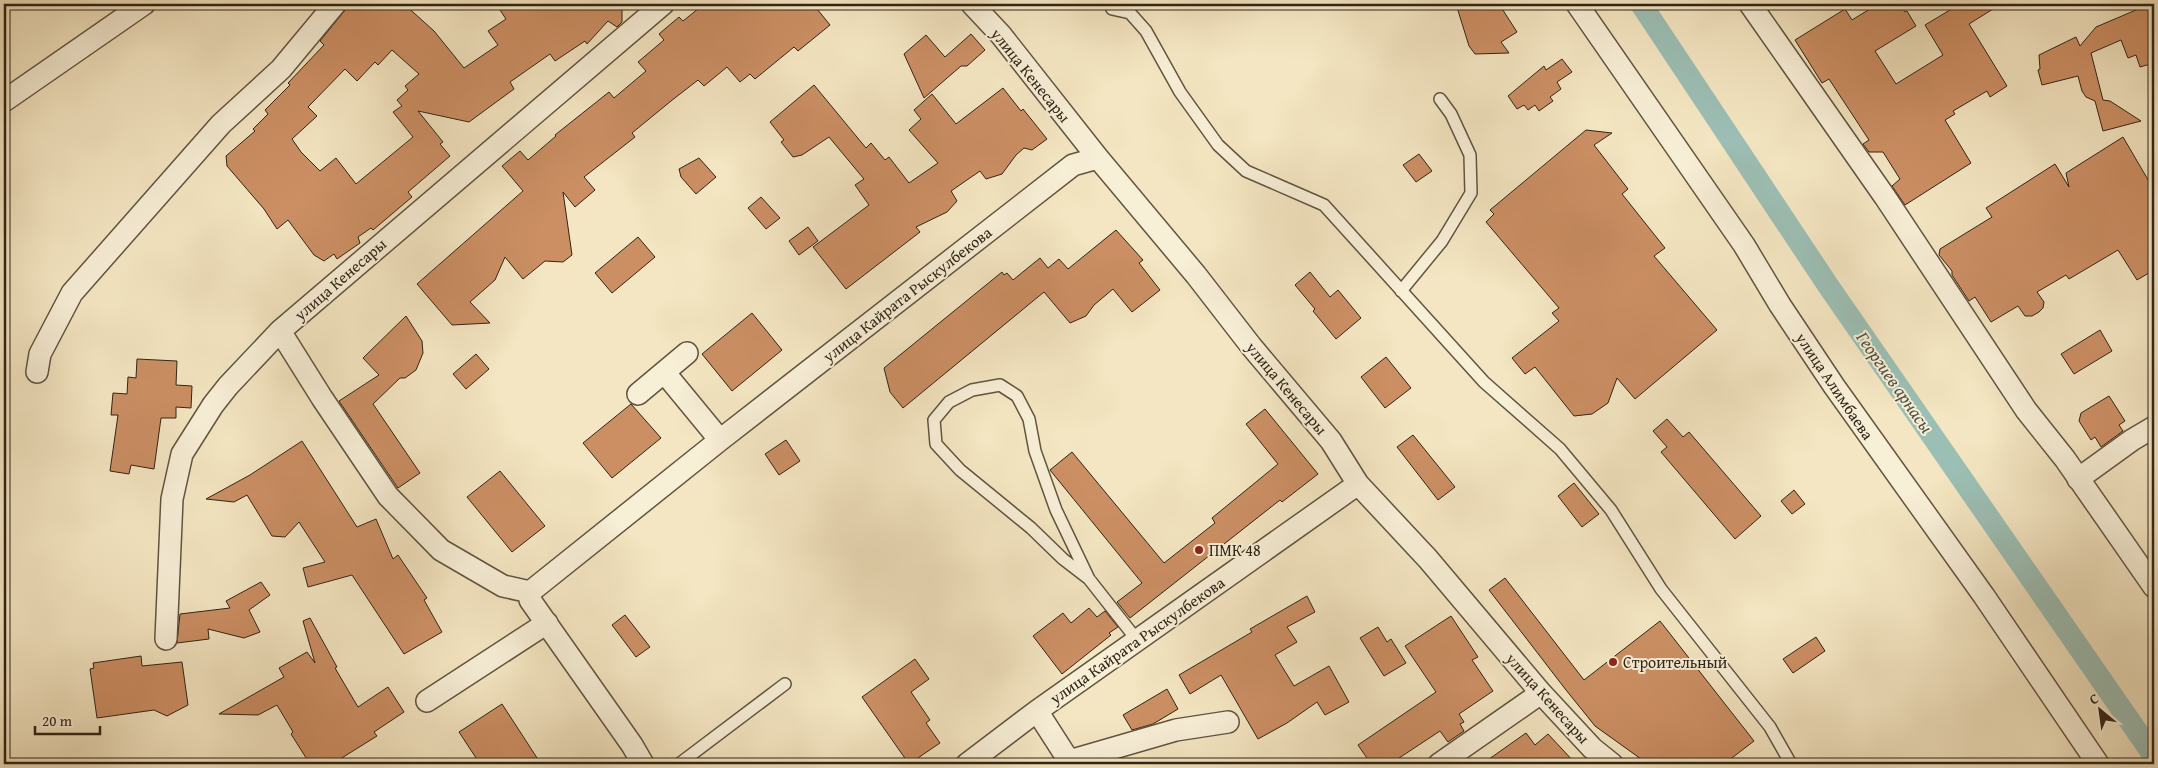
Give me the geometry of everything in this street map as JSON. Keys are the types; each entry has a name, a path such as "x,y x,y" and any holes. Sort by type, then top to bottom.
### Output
{"street":[{"path":"4,101 144,4"},
{"name":"улица Кенесары","path":"166,639 172,499 182,454 223,393 280,331 663,4"},
{"name":"улица Кенесары","path":"972,4 1001,35 1098,158 1331,441 1358,484 1428,559 1541,693 1592,748 1612,764"},
{"name":"улица Алимбаева","path":"1577,4 1744,245 1780,305 1834,386 1984,596 2098,764"},
{"path":"1750,4 1885,197 2026,410 2065,459 2154,587"},
{"path":"37,372 40,354 72,293 220,124 281,69 331,5"},
{"name":"улица Кайрата Рыскулбекова","path":"530,592 720,440 1072,165 1098,158"},
{"path":"280,331 322,398 388,496 441,550 502,586 530,592 530,600 632,745 643,764"},
{"path":"638,394 688,353"},
{"path":"664,372 720,440"},
{"path":"2078,479 2132,440 2154,427"},
{"name":"улица Кайрата Рыскулбекова","path":"967,764 1037,711 1358,484"},
{"path":"427,701 547,622"},
{"path":"1439,764 1541,693"},
{"path":"1037,711 1070,763 1176,730 1228,722"}],"lane":[{"path":"1112,9 1130,13 1146,31 1180,92 1218,146 1246,171 1324,205 1484,382 1560,449 1611,510 1661,589 1770,727 1791,764"},
{"path":"1401,291 1442,241 1471,193 1470,155 1451,114 1440,99"},
{"path":"1089,579 1063,559 1031,528 994,500 960,470 936,444 934,420 949,402 972,390 1000,385 1017,396 1029,419 1035,451 1056,510 1089,579 1137,640"},
{"path":"679,764 785,684"}],"building":[{"path":"350,4 404,4 434,31 464,68 498,45 488,31 506,19 496,4 624,4 622,7 622,22 617,27 608,21 587,44 585,41 555,61 550,54 510,82 514,89 469,122 418,111 443,142 440,144 450,156 408,192 412,197 373,230 371,228 358,237 360,243 337,259 334,254 324,261 314,255 288,220 277,229 264,209 227,166 226,156 255,131 253,129 268,114 265,110 290,85 288,83 324,45 320,41","holes":["392,50 419,74 405,86 408,90 397,100 402,106 393,112 413,137 356,184 336,158 320,171 301,152 292,139 317,116 308,107 345,69 357,81 375,62 378,65"]},
{"path":"704,4 813,4 830,25 798,51 794,47 755,79 750,74 740,82 727,67 704,86 698,80 671,101 632,133 635,137 584,177 595,190 575,207 563,192 572,255 563,262 545,261 523,279 505,257 495,280 470,302 490,323 452,325 417,284 523,191 502,166 520,151 528,160 555,135 609,92 614,98 646,71 638,62 664,40 659,34 679,17 683,21"},
{"path":"1456,4 1499,4 1517,32 1501,42 1509,53 1475,54 1469,46"},
{"path":"1878,4 1900,4 1905,12 1907,11 1916,26 1875,51 1896,84 1943,55 1925,25 1960,4 2001,4 1969,24 2007,86 1990,97 1987,91 1953,111 1955,114 1945,120 1971,163 1905,205 1892,186 1900,179 1883,152 1869,152 1863,144 1869,140 1829,79 1822,83 1795,40 1845,9 1852,20"},
{"path":"2154,4 2154,34 2150,35 2154,48 2154,63 2140,67 2136,55 2128,58 2121,40 2091,53 2103,100 2110,101 2141,121 2103,131 2095,101 2086,97 2082,91 2078,76 2042,85 2038,70 2040,69 2039,55 2076,37 2080,46 2096,27"},
{"path":"971,34 985,50 967,66 961,66 924,98 904,54 926,35 945,57"},
{"path":"1562,59 1572,72 1557,82 1561,89 1550,97 1553,101 1539,111 1535,105 1528,110 1524,105 1517,109 1508,96 1544,66 1546,70"},
{"path":"814,85 866,148 871,143 885,160 889,157 909,183 938,163 909,130 921,119 914,110 932,94 956,124 1003,88 1047,139 1032,150 1024,148 1016,155 1002,174 986,179 980,171 951,191 957,201 947,212 916,227 920,232 846,289 813,247 869,205 855,185 864,179 829,137 802,155 793,157 781,142 784,140 770,122"},
{"path":"1586,130 1612,133 1594,145 1628,189 1622,194 1665,248 1654,256 1717,330 1635,399 1617,378 1608,403 1592,414 1574,416 1535,367 1525,374 1512,358 1559,321 1552,313 1559,308 1486,222 1494,214 1490,210"},
{"path":"2123,137 2154,190 2154,270 2137,280 2118,250 2069,279 2066,275 2037,292 2044,302 2043,308 2032,316 2025,316 2018,306 1991,322 1975,297 1969,301 1952,275 1952,271 1939,255 1940,249 1992,217 1986,208 2055,164 2069,187 2066,173"},
{"path":"1419,154 1432,171 1416,182 1403,165"},
{"path":"699,158 716,177 696,194 681,177 679,169"},
{"path":"761,197 780,218 766,229 748,208"},
{"path":"808,227 818,241 799,255 789,241"},
{"path":"1116,230 1143,260 1139,263 1160,290 1132,312 1113,289 1094,305 1086,316 1070,323 1044,292 903,408 890,392 884,368 1002,272 1004,275 1007,273 1013,280 1040,258 1048,268 1059,259 1068,269"},
{"path":"638,237 655,257 612,293 595,273"},
{"path":"1310,272 1330,297 1338,290 1361,318 1336,339 1295,285"},
{"path":"752,313 782,350 732,391 702,354"},
{"path":"406,316 422,341 423,353 416,370 405,378 400,378 373,404 420,473 398,488 339,401 379,375 363,358"},
{"path":"2100,330 2112,351 2074,374 2061,354"},
{"path":"476,354 489,369 466,389 453,374"},
{"path":"1386,357 1411,388 1385,408 1361,377"},
{"path":"137,359 177,361 176,385 192,386 191,408 176,407 176,418 161,418 154,469 131,465 129,474 110,471 118,415 111,415 113,393 127,394 128,377 136,378"},
{"path":"2109,396 2125,421 2119,425 2123,431 2101,447 2095,437 2091,440 2079,421 2081,413"},
{"path":"631,404 661,438 612,478 583,443"},
{"path":"1265,409 1318,474 1282,502 1280,500 1130,618 1117,602 1142,583 1050,470 1072,452 1164,563 1215,523 1212,518 1278,464 1246,424"},
{"path":"1667,419 1683,437 1689,432 1761,516 1735,539 1661,452 1667,447 1653,431"},
{"path":"1413,435 1455,487 1438,500 1397,447"},
{"path":"786,440 800,461 779,475 765,454"},
{"path":"302,441 357,527 376,519 393,559 398,555 427,598 424,600 442,632 404,654 352,575 308,587 303,568 325,562 299,522 285,537 272,536 247,495 234,502 206,499 250,475"},
{"path":"500,471 545,526 512,552 467,497"},
{"path":"1574,483 1599,514 1582,527 1558,496"},
{"path":"1794,490 1805,504 1792,514 1781,501"},
{"path":"1505,578 1584,680 1660,621 1754,741 1724,764 1648,764 1595,726 1489,590"},
{"path":"261,582 270,595 249,610 260,632 244,638 208,629 209,639 177,643 180,614 230,608 226,601"},
{"path":"1307,596 1315,612 1287,627 1297,642 1275,655 1294,686 1329,666 1349,702 1325,715 1317,702 1287,723 1258,739 1221,675 1190,694 1179,675 1252,632 1250,629"},
{"path":"1089,608 1097,617 1105,611 1118,627 1109,633 1111,635 1062,674 1033,636 1063,613 1071,623"},
{"path":"625,615 650,647 636,657 612,625"},
{"path":"1451,616 1478,657 1472,660 1493,691 1459,714 1464,722 1460,724 1464,731 1448,742 1440,731 1390,764 1371,764 1358,745 1436,692 1405,646"},
{"path":"310,618 337,667 335,668 358,707 388,687 404,712 374,732 377,736 332,764 310,764 291,734 293,732 277,705 258,715 219,714 284,677 279,668 307,652 315,663 303,621"},
{"path":"1378,627 1387,642 1391,639 1406,663 1384,676 1360,638"},
{"path":"1816,637 1825,651 1793,673 1783,659"},
{"path":"141,656 142,666 182,662 188,705 167,716 154,710 97,718 90,669 94,668 93,663"},
{"path":"915,659 929,679 911,692 930,720 926,723 940,743 909,764 862,697"},
{"path":"1167,689 1178,709 1153,724 1132,730 1123,715"},
{"path":"502,704 541,764 480,764 459,732"},
{"path":"1526,733 1535,745 1548,734 1576,764 1482,764"}],"waterway":[{"name":"Георгиев арнасы","path":"1641,4 1827,284 2154,756"}],"place":[{"name":"ПМК 48","path":"1199,550"},
{"name":"Строительный","path":"1613,662"}]}
